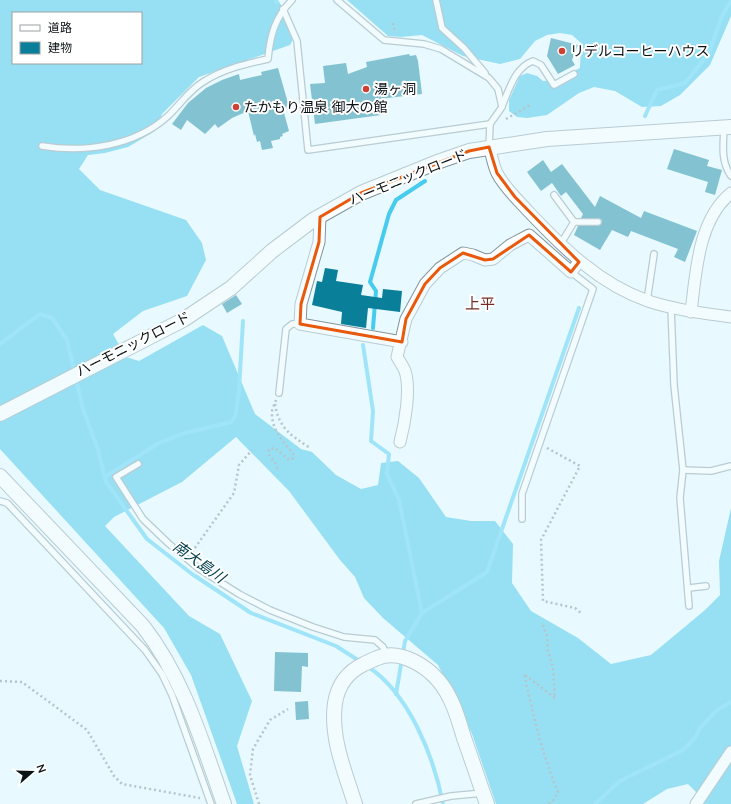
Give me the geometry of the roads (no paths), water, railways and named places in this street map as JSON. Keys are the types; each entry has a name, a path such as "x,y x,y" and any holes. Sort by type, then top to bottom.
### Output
{"street":[{"name":"ハーモニックロード","path":"0,414 160,330 183,320 231,288 272,252 320,217 361,193 412,172 469,151 489,147 547,139 727,126"},
{"path":"489,147 497,173 515,197 560,245 579,262 618,287 647,301 691,312 731,317"},
{"path":"691,312 700,255 709,222 722,201 731,194"},
{"path":"320,217 319,242 300,304 300,324 402,342"},
{"path":"400,442 404,428 408,389 405,372 397,357 402,342 406,319 425,284 440,268 463,253 485,260 493,258 510,245 529,235 571,272 579,262"},
{"path":"0,476 143,626 168,660 183,692 224,804"},
{"path":"355,804 339,754 334,726 335,704 344,679 357,667 390,657 418,664 429,672 445,690 454,708 485,798"},
{"path":"696,804 731,752"}],"lane":[{"path":"42,146 62,150 100,146 128,140 151,130 169,115 192,89 204,81 230,68 268,59 271,37 283,9 292,0"},
{"path":"337,0 384,40 424,44 441,49 489,78"},
{"path":"436,0 442,28 464,48 498,89 502,107"},
{"path":"283,9 297,41 308,150 490,124"},
{"path":"489,147 490,124 502,107 518,72 525,64 533,61 541,65 554,85 574,74"},
{"path":"727,126 723,156 725,168 731,176"},
{"path":"554,195 574,222"},
{"path":"560,245 574,222"},
{"path":"574,222 598,222"},
{"path":"647,301 654,254"},
{"path":"522,519 522,494 593,289 571,272"},
{"path":"670,307 674,385 682,470 680,498 689,588 689,606"},
{"path":"278,393 286,329 292,324 300,324"},
{"path":"138,464 116,477 143,519 188,560 239,594 270,610 313,627 344,637 375,640 383,647 390,657"},
{"path":"682,470 711,470 731,466"},
{"path":"0,501 7,504 140,645 162,674 172,695 211,804"},
{"path":"689,588 706,586"},
{"path":"416,804 451,796 485,798"}],"waterway":[{"path":"645,116 657,90 685,83 709,53 722,16 731,1"},
{"path":"373,328 376,291 370,282 389,214 396,200 425,181"},
{"path":"396,694 405,641 422,613 487,572 579,308"},
{"name":"南大島川","path":"0,344 40,314 52,318 67,340 83,409 98,450 106,482 147,539 192,574 251,613 336,646 361,662"},
{"path":"105,477 159,443 185,433 232,422 236,414 239,389 243,321"},
{"path":"363,345 373,411 371,441 389,454 387,474 399,500 422,613"},
{"name":"南大島川","path":"367,666 382,678 395,692 407,709 426,747 439,786 443,804"},
{"path":"595,804 620,781 683,750 695,738 700,728 717,710 731,702"}],"place":[{"name":"リデルコーヒーハウス","path":"562,51"},
{"name":"湯ヶ洞","path":"366,89"},
{"name":"たかもり温泉 御大の館","path":"236,107"}],"district":[{"name":"上平","path":"480,304"}]}
